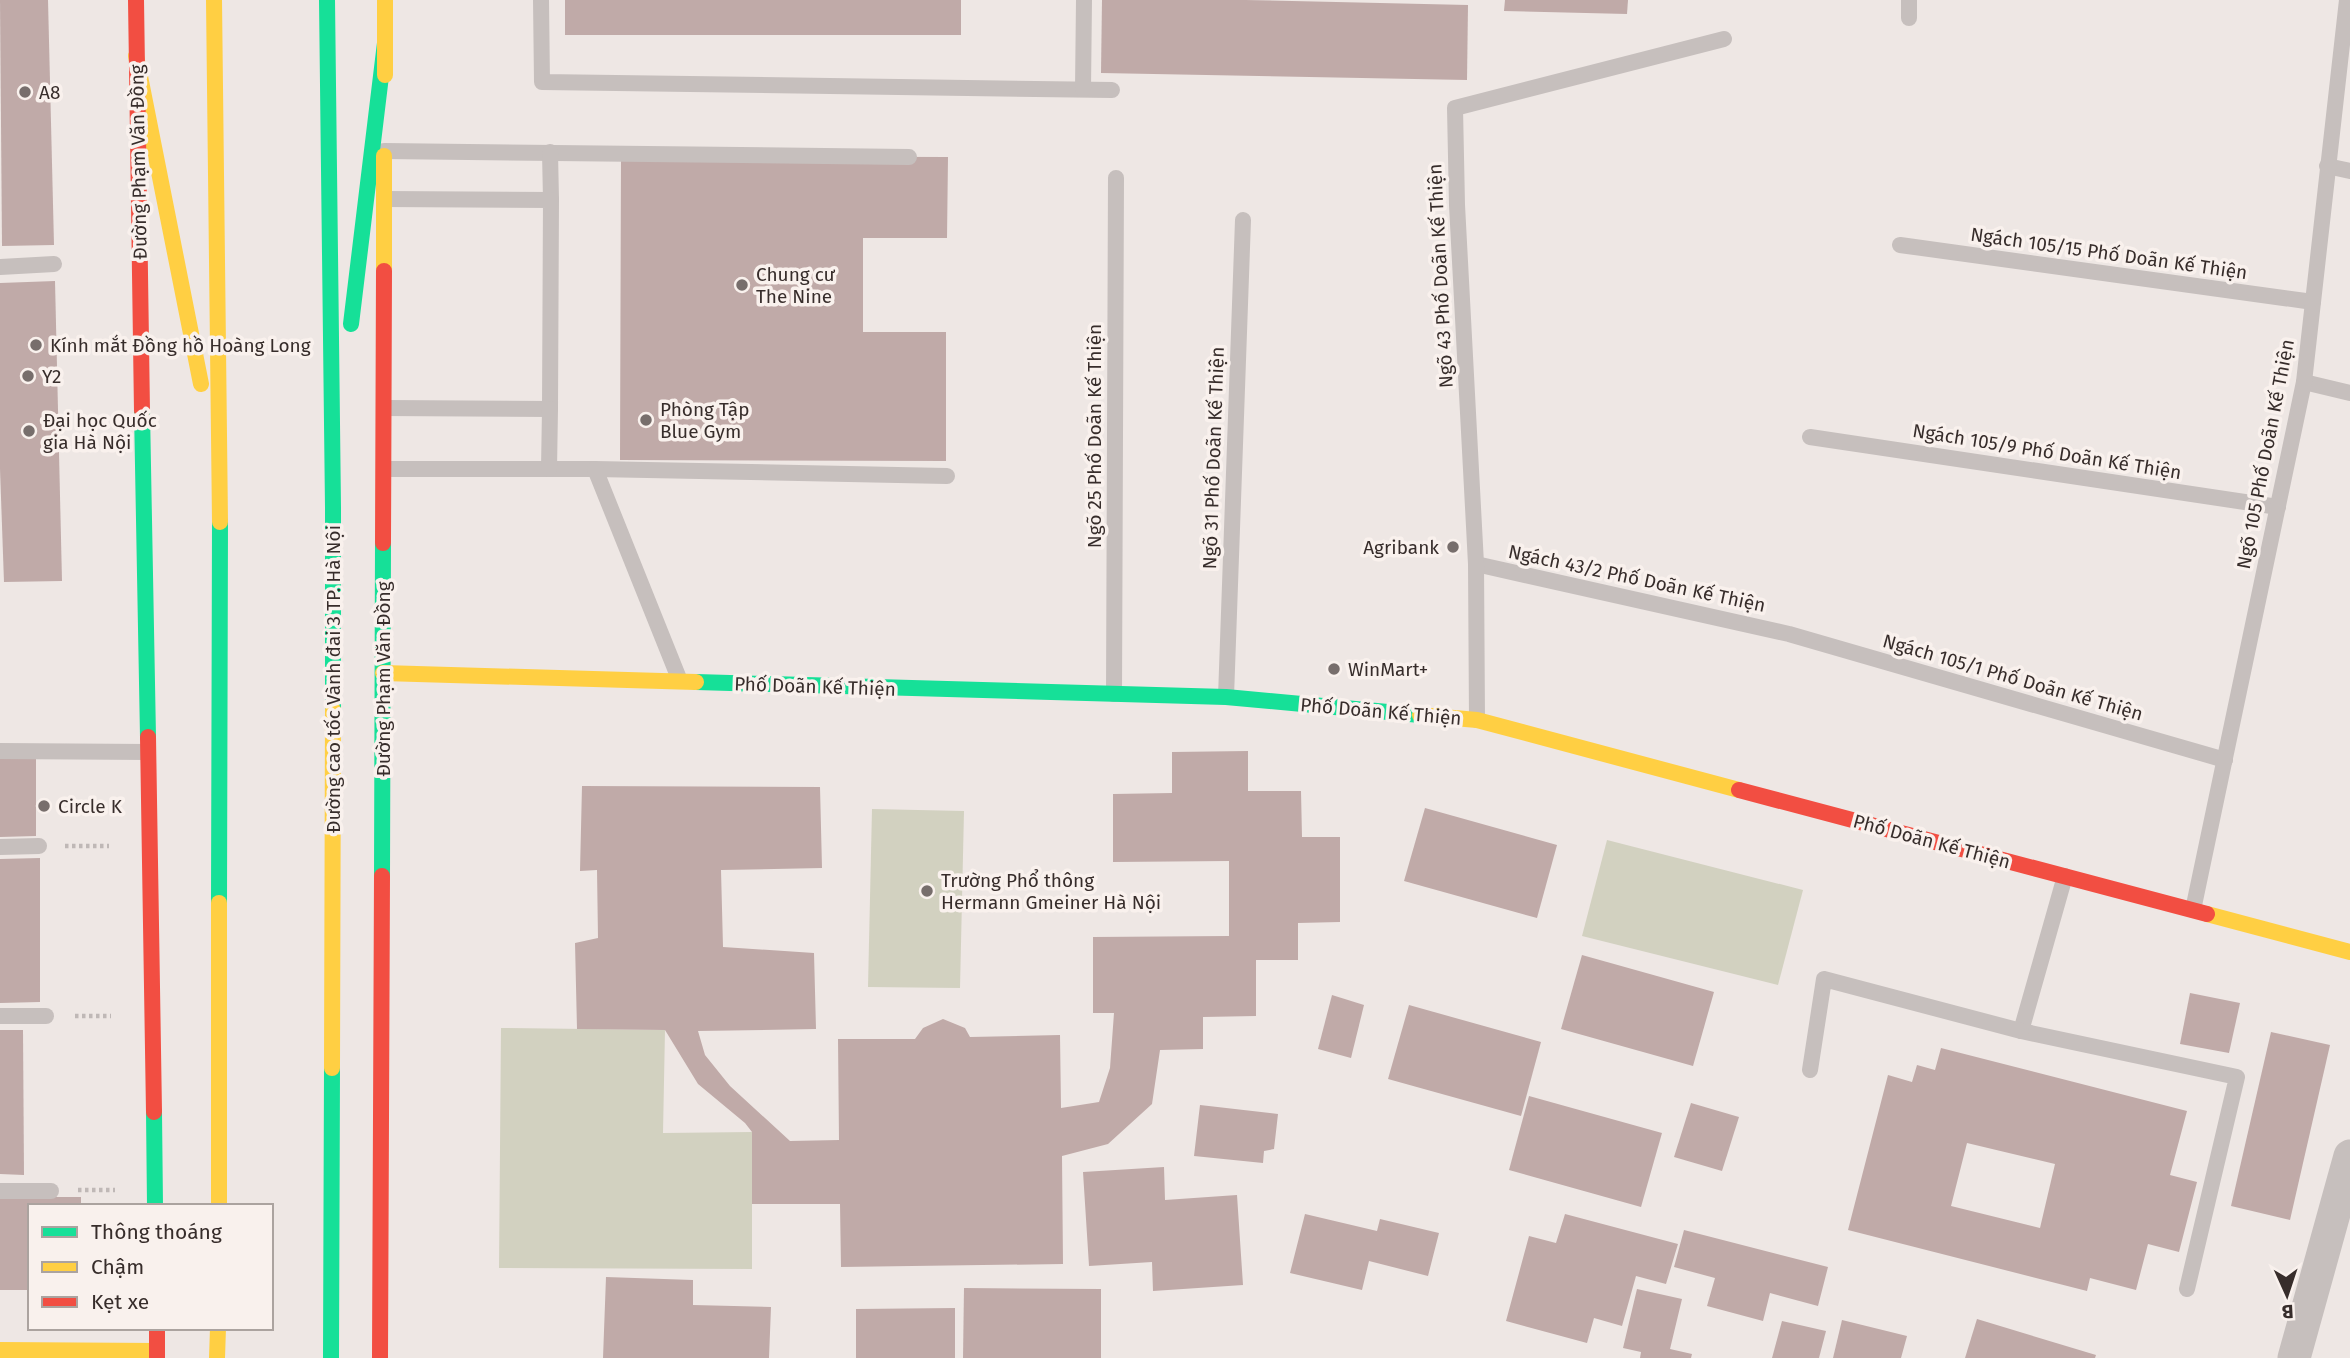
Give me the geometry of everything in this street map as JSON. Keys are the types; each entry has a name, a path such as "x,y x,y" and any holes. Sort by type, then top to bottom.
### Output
{"main road":[{"name":"Đường Phạm Văn Đồng","path":"136,0 155,1204"},
{"path":"214,0 220,475 219,1204"},
{"name":"Đường cao tốc Vành đai 3 TP. Hà Nội","path":"327,0 333,475 331,1358"},
{"name":"Đường Phạm Văn Đồng","path":"380,1358 385,0"},
{"path":"333,475 385,43"},
{"path":"136,57 220,475"},
{"name":"Phố Doãn Kế Thiện","path":"383,673 1226,697 1477,720 2350,952"},
{"path":"0,1350 157,1354 157,1330"},
{"path":"217,1358 218,1330"}],"street":[{"path":"2294,1358 2350,1156"}],"lane":[{"path":"541,0 542,82 1112,90"},
{"path":"1083,89 1084,0"},
{"path":"1909,0 1909,18"},
{"name":"Ngõ 105 Phố Doãn Kế Thiện","path":"2193,911 2304,382 2327,166 2348,4"},
{"name":"Ngõ 43 Phố Doãn Kế Thiện","path":"1477,720 1476,564 1457,205 1455,108 1724,39"},
{"path":"384,151 909,157"},
{"path":"549,469 550,152"},
{"path":"2327,166 2350,171"},
{"name":"Ngõ 25 Phố Doãn Kế Thiện","path":"1114,694 1116,178"},
{"path":"384,200 551,201"},
{"name":"Ngõ 31 Phố Doãn Kế Thiện","path":"1226,697 1243,220"},
{"name":"Ngách 105/15 Phố Doãn Kế Thiện","path":"1900,245 2313,302"},
{"path":"0,267 54,264"},
{"path":"2304,382 2350,393"},
{"path":"384,408 550,410"},
{"name":"Ngách 105/9 Phố Doãn Kế Thiện","path":"1811,437 2278,507"},
{"path":"384,469 595,469 947,476"},
{"path":"595,469 680,682"},
{"name":"Ngách 43/2 Phố Doãn Kế Thiện","path":"1476,564 1789,634"},
{"name":"Ngách 105/1 Phố Doãn Kế Thiện","path":"1789,634 2225,760"},
{"path":"0,751 148,752"},
{"path":"0,847 39,846"},
{"path":"2021,1031 2065,876"},
{"path":"1810,1070 1825,979 2021,1031 2237,1077 2187,1289"},
{"path":"0,1016 46,1016"},
{"path":"0,1191 51,1191"}],"green space":[{"path":"872,809 964,811 960,988 868,987"},
{"path":"1607,840 1803,890 1778,985 1582,936"},
{"path":"501,1028 665,1030 663,1133 752,1132 752,1269 499,1268"}],"building":[{"name":"A8","path":"0,0 48,0 54,245 2,246"},
{"path":"565,0 961,0 961,35 565,35"},
{"path":"1102,0 1468,5 1467,80 1101,73"},
{"path":"1505,0 1628,0 1627,14 1504,11"},
{"name":"Chung cư The Nine","path":"621,156 948,157 947,238 863,238 863,332 946,332 946,461 620,460"},
{"name":"Y2","path":"55,281 62,581 4,582 0,469 0,283"},
{"path":"1248,751 1248,791 1301,791 1302,837 1340,837 1340,922 1298,923 1298,960 1256,960 1256,1016 1203,1017 1203,1049 1160,1050 1152,1104 1108,1144 1062,1156 1063,1264 841,1267 840,1204 752,1204 752,1132 698,1084 665,1030 577,1029 575,943 598,938 597,870 580,871 582,786 820,787 822,868 721,870 723,947 814,953 816,1029 698,1031 705,1055 730,1086 790,1141 839,1140 838,1039 915,1039 923,1028 943,1019 965,1028 970,1037 1060,1035 1061,1108 1099,1102 1110,1068 1114,1013 1093,1013 1093,937 1229,936 1229,861 1113,862 1113,794 1172,793 1172,752"},
{"path":"0,756 36,756 36,836 0,837"},
{"path":"1425,808 1557,845 1537,918 1404,881"},
{"path":"40,858 40,1002 0,1003 0,859"},
{"path":"1582,955 1714,992 1693,1066 1561,1029"},
{"path":"2190,993 2240,1003 2229,1053 2180,1044"},
{"path":"1332,995 1364,1005 1351,1058 1318,1049"},
{"path":"1409,1005 1541,1042 1521,1116 1388,1079"},
{"path":"0,1030 23,1030 24,1175 0,1174"},
{"path":"2271,1032 2330,1045 2290,1220 2231,1206"},
{"path":"1941,1048 2187,1111 2170,1175 2197,1182 2179,1252 2148,1244 2136,1290 2090,1278 2087,1291 1848,1230 1888,1075 1912,1082 1917,1065 1935,1070","holes":["1967,1143 2055,1164 2040,1228 1951,1206"]},
{"path":"1529,1096 1662,1133 1641,1207 1509,1170"},
{"path":"1691,1103 1739,1117 1722,1171 1674,1157"},
{"path":"1200,1105 1278,1114 1274,1149 1264,1151 1263,1163 1194,1156"},
{"path":"1164,1167 1165,1200 1237,1195 1243,1285 1153,1291 1152,1262 1089,1266 1083,1172"},
{"path":"0,1197 81,1197 81,1204 28,1204 28,1290 0,1290"},
{"path":"1305,1214 1377,1231 1380,1219 1439,1233 1428,1276 1369,1261 1362,1290 1290,1273"},
{"path":"1565,1214 1678,1244 1666,1284 1636,1276 1622,1326 1594,1318 1587,1343 1506,1321 1529,1236 1556,1243"},
{"path":"1684,1230 1828,1267 1818,1306 1770,1293 1763,1321 1707,1306 1715,1278 1674,1267"},
{"path":"606,1277 693,1280 693,1305 771,1307 769,1358 603,1358"},
{"path":"964,1288 1101,1289 1101,1358 963,1358"},
{"path":"1637,1289 1682,1299 1670,1349 1692,1354 1691,1358 1640,1358 1641,1352 1623,1348"},
{"path":"955,1308 955,1358 856,1358 856,1309"},
{"path":"1977,1319 2096,1355 2095,1358 1965,1358"},
{"path":"1842,1320 1907,1336 1901,1358 1833,1358"},
{"path":"1782,1321 1826,1331 1819,1358 1772,1358"}],"traffic: fast":[{"path":"327,0 333,710"},
{"path":"351,324 385,43"},
{"path":"142,411 148,737"},
{"path":"219,903 220,522"},
{"path":"382,876 383,543"},
{"path":"696,682 1226,697 1420,715"},
{"path":"331,1358 332,1068"},
{"path":"154,1112 155,1204"}],"traffic: slow":[{"path":"214,0 220,522"},
{"path":"385,0 385,75"},
{"path":"136,56 201,384"},
{"path":"384,156 384,271"},
{"path":"383,673 696,682"},
{"path":"332,1068 333,710"},
{"path":"1420,715 1477,720 1739,790"},
{"path":"219,903 219,1204"},
{"path":"2207,914 2350,952"},
{"path":"217,1358 218,1330"},
{"path":"0,1350 157,1351"}],"traffic: jam":[{"path":"136,0 142,411"},
{"path":"383,543 384,271"},
{"path":"148,737 154,1112"},
{"path":"1739,790 2207,914"},
{"path":"380,1358 382,876"},
{"path":"157,1330 157,1358"}],"place":[{"name":"A8","path":"25,92"},
{"name":"Chung cư The Nine","path":"742,285"},
{"name":"Kính mắt Đồng hồ Hoàng Long","path":"36,345"},
{"name":"Y2","path":"28,376"},
{"name":"Phòng Tập Blue Gym","path":"646,420"},
{"name":"Đại học Quốc gia Hà Nội","path":"29,431"},
{"name":"Agribank","path":"1453,547"},
{"name":"WinMart+","path":"1334,669"},
{"name":"Circle K","path":"44,806"},
{"name":"Trường Phổ thông Hermann Gmeiner Hà Nội","path":"927,891"}]}
